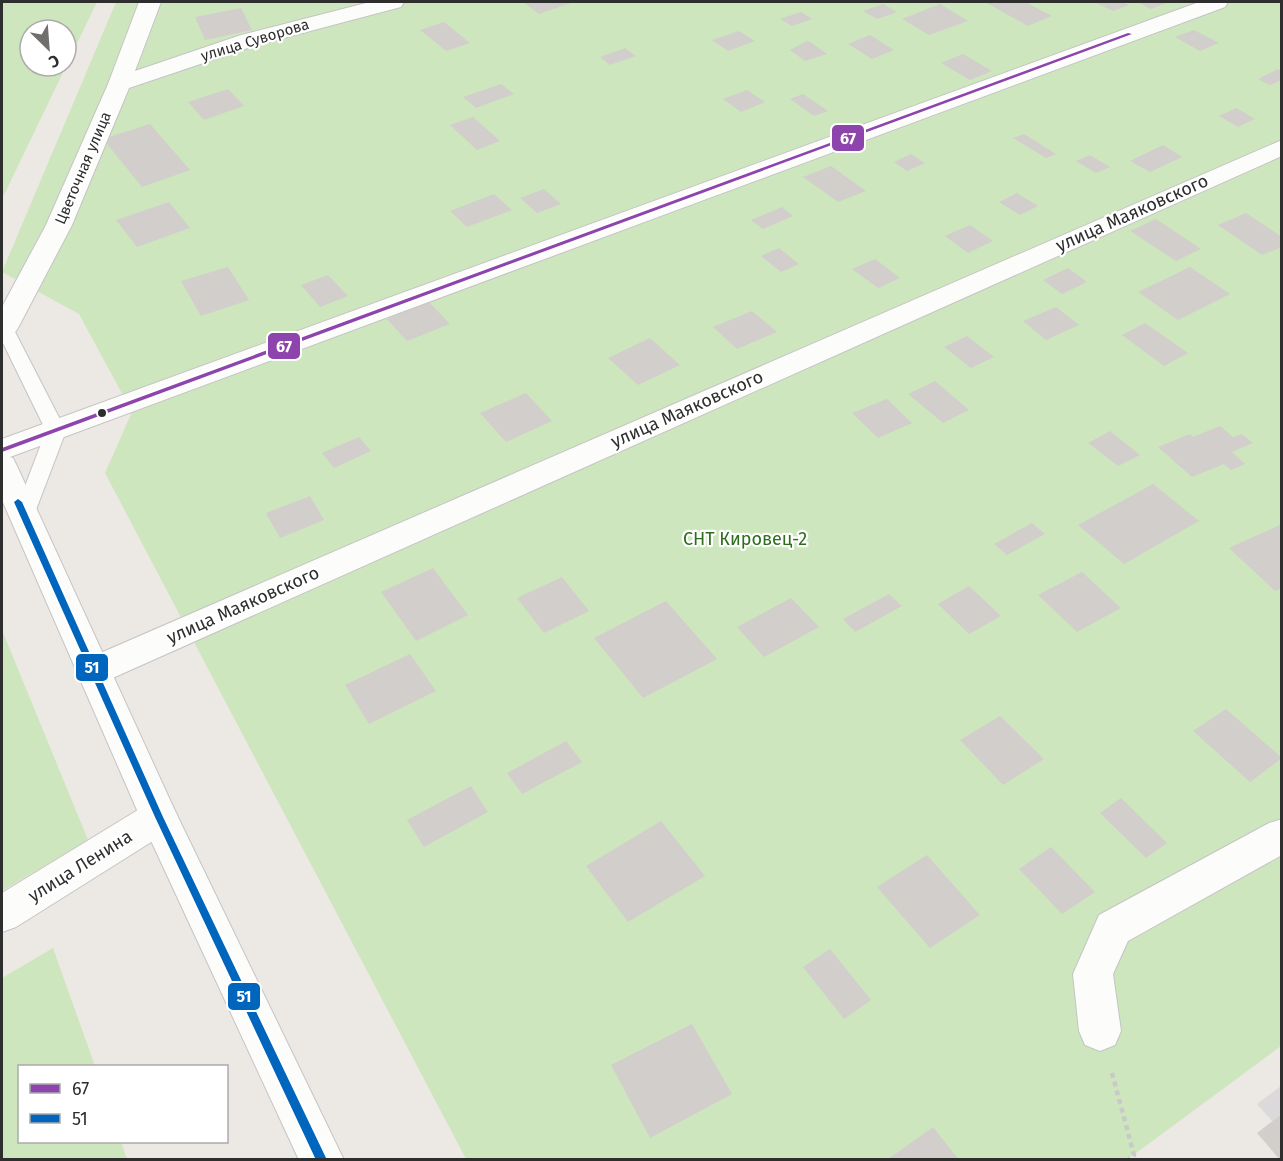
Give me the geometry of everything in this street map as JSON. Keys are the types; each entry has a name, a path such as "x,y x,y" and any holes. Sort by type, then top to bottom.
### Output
{"street":[{"name":"Цветочная улица","path":"3,329 59,225 119,84 150,2"},
{"name":"улица Суворова","path":"119,84 249,40 393,2"},
{"path":"2,450 1217,2"},
{"name":"улица Маяковского","path":"94,671 1281,147"},
{"path":"2,466 159,817 322,1160"},
{"name":"улица Ленина","path":"2,914 159,817"},
{"path":"1100,1031 1093,974 1113,928 1281,835"}],"lane":[{"path":"3,329 56,431 24,515"}],"path":[{"path":"1112,1076 1134,1155 1128,1160"}],"shaded area":[{"path":"1281,1086 1281,1131 1257,1104"}],"green space":[{"path":"2,2 97,2 78,41 78,18 18,18 18,78 60,78 2,199"},
{"name":"СНТ Кировец-2","path":"116,2 1281,2 1281,1046 1128,1159 466,1159 105,473 132,412 79,314 2,272"},
{"path":"2,630 88,840 2,891"},
{"path":"53,948 95,1065 18,1065 18,1143 121,1143 127,1159 2,1159 2,978"}],"building":[{"path":"523,2 574,2 539,14"},
{"path":"985,2 1025,2 1052,16 1028,26"},
{"path":"1094,2 1122,2 1129,5 1113,11"},
{"path":"1137,2 1169,2 1151,9"},
{"path":"883,4 897,12 877,19 863,11"},
{"path":"940,4 968,21 929,35 902,19"},
{"path":"241,8 252,30 205,40 195,17"},
{"path":"801,12 812,19 792,26 780,19"},
{"path":"444,22 470,43 446,51 420,30"},
{"path":"1194,30 1219,43 1200,51 1175,37"},
{"path":"739,31 755,41 728,51 712,40"},
{"path":"870,35 894,50 872,59 848,44"},
{"path":"807,41 827,54 805,61 790,50"},
{"path":"625,48 636,56 610,65 600,57"},
{"path":"963,54 992,71 970,80 941,63"},
{"path":"1278,69 1282,71 1282,80 1270,85 1258,79"},
{"path":"501,84 514,94 476,108 463,97"},
{"path":"228,89 244,106 204,120 188,102"},
{"path":"747,90 765,102 741,112 723,99"},
{"path":"803,94 828,111 814,116 790,99"},
{"path":"1236,108 1255,119 1238,127 1219,116"},
{"path":"473,117 500,141 477,150 450,125"},
{"path":"150,124 190,170 142,187 103,139"},
{"path":"1024,134 1056,154 1046,158 1013,138"},
{"path":"1163,145 1182,157 1150,172 1130,161"},
{"path":"911,154 925,163 907,171 894,162"},
{"path":"1090,155 1110,167 1096,173 1076,161"},
{"path":"831,166 866,191 838,202 803,177"},
{"path":"544,189 561,204 537,213 520,198"},
{"path":"1017,193 1038,206 1020,215 999,202"},
{"path":"494,194 512,210 467,227 450,211"},
{"path":"169,202 190,228 137,247 116,220"},
{"path":"782,207 793,216 763,229 751,220"},
{"path":"1246,213 1282,237 1282,247 1262,255 1218,225"},
{"path":"1156,219 1201,249 1176,261 1130,231"},
{"path":"970,225 993,241 968,253 945,236"},
{"path":"779,248 799,264 781,272 761,256"},
{"path":"875,259 900,278 878,288 852,269"},
{"path":"228,267 249,300 201,316 181,281"},
{"path":"1190,267 1230,294 1178,320 1138,292"},
{"path":"1068,268 1087,282 1062,294 1043,280"},
{"path":"328,275 348,296 320,307 301,285"},
{"path":"429,302 450,324 407,341 387,319"},
{"path":"1056,307 1079,325 1046,340 1023,321"},
{"path":"752,311 777,332 737,349 713,327"},
{"path":"1145,323 1188,353 1164,366 1122,335"},
{"path":"967,336 994,357 971,368 944,347"},
{"path":"650,338 680,365 638,385 608,358"},
{"path":"935,381 969,410 943,423 908,394"},
{"path":"526,393 552,421 506,442 480,413"},
{"path":"887,399 912,423 878,438 852,413"},
{"path":"1220,426 1233,437 1242,434 1253,443 1232,452 1245,464 1231,470 1224,464 1192,477 1158,447 1190,434 1193,437"},
{"path":"1110,431 1140,455 1118,466 1088,443"},
{"path":"359,437 371,451 334,468 322,453"},
{"path":"1153,484 1199,521 1124,564 1078,525"},
{"path":"310,496 324,520 280,538 266,513"},
{"path":"1032,523 1045,534 1007,555 994,544"},
{"path":"1282,524 1282,588 1275,591 1229,548"},
{"path":"433,568 468,615 416,641 381,592"},
{"path":"1082,572 1121,608 1077,632 1038,595"},
{"path":"562,577 589,611 544,633 517,598"},
{"path":"969,586 1001,616 969,634 938,604"},
{"path":"889,594 902,606 855,632 843,619"},
{"path":"791,598 819,627 764,657 737,627"},
{"path":"666,601 717,659 643,698 594,638"},
{"path":"410,654 436,691 369,724 345,685"},
{"path":"1226,709 1282,758 1250,782 1193,731"},
{"path":"1000,716 1044,759 1003,785 960,740"},
{"path":"566,741 582,762 522,794 507,773"},
{"path":"471,786 488,812 424,847 407,820"},
{"path":"1121,798 1167,843 1146,858 1100,813"},
{"path":"661,821 705,876 628,922 586,866"},
{"path":"1051,847 1095,892 1062,914 1019,869"},
{"path":"927,855 980,915 930,948 877,887"},
{"path":"830,949 871,1000 844,1019 803,967"},
{"path":"692,1024 732,1094 650,1138 611,1065"},
{"path":"1282,1114 1282,1160 1280,1160 1257,1133"},
{"path":"933,1127 959,1160 887,1160"}],"transit line":[{"name":"67","path":"2,450 1130,34"},
{"name":"51","path":"18,502 159,817 322,1160"}]}
